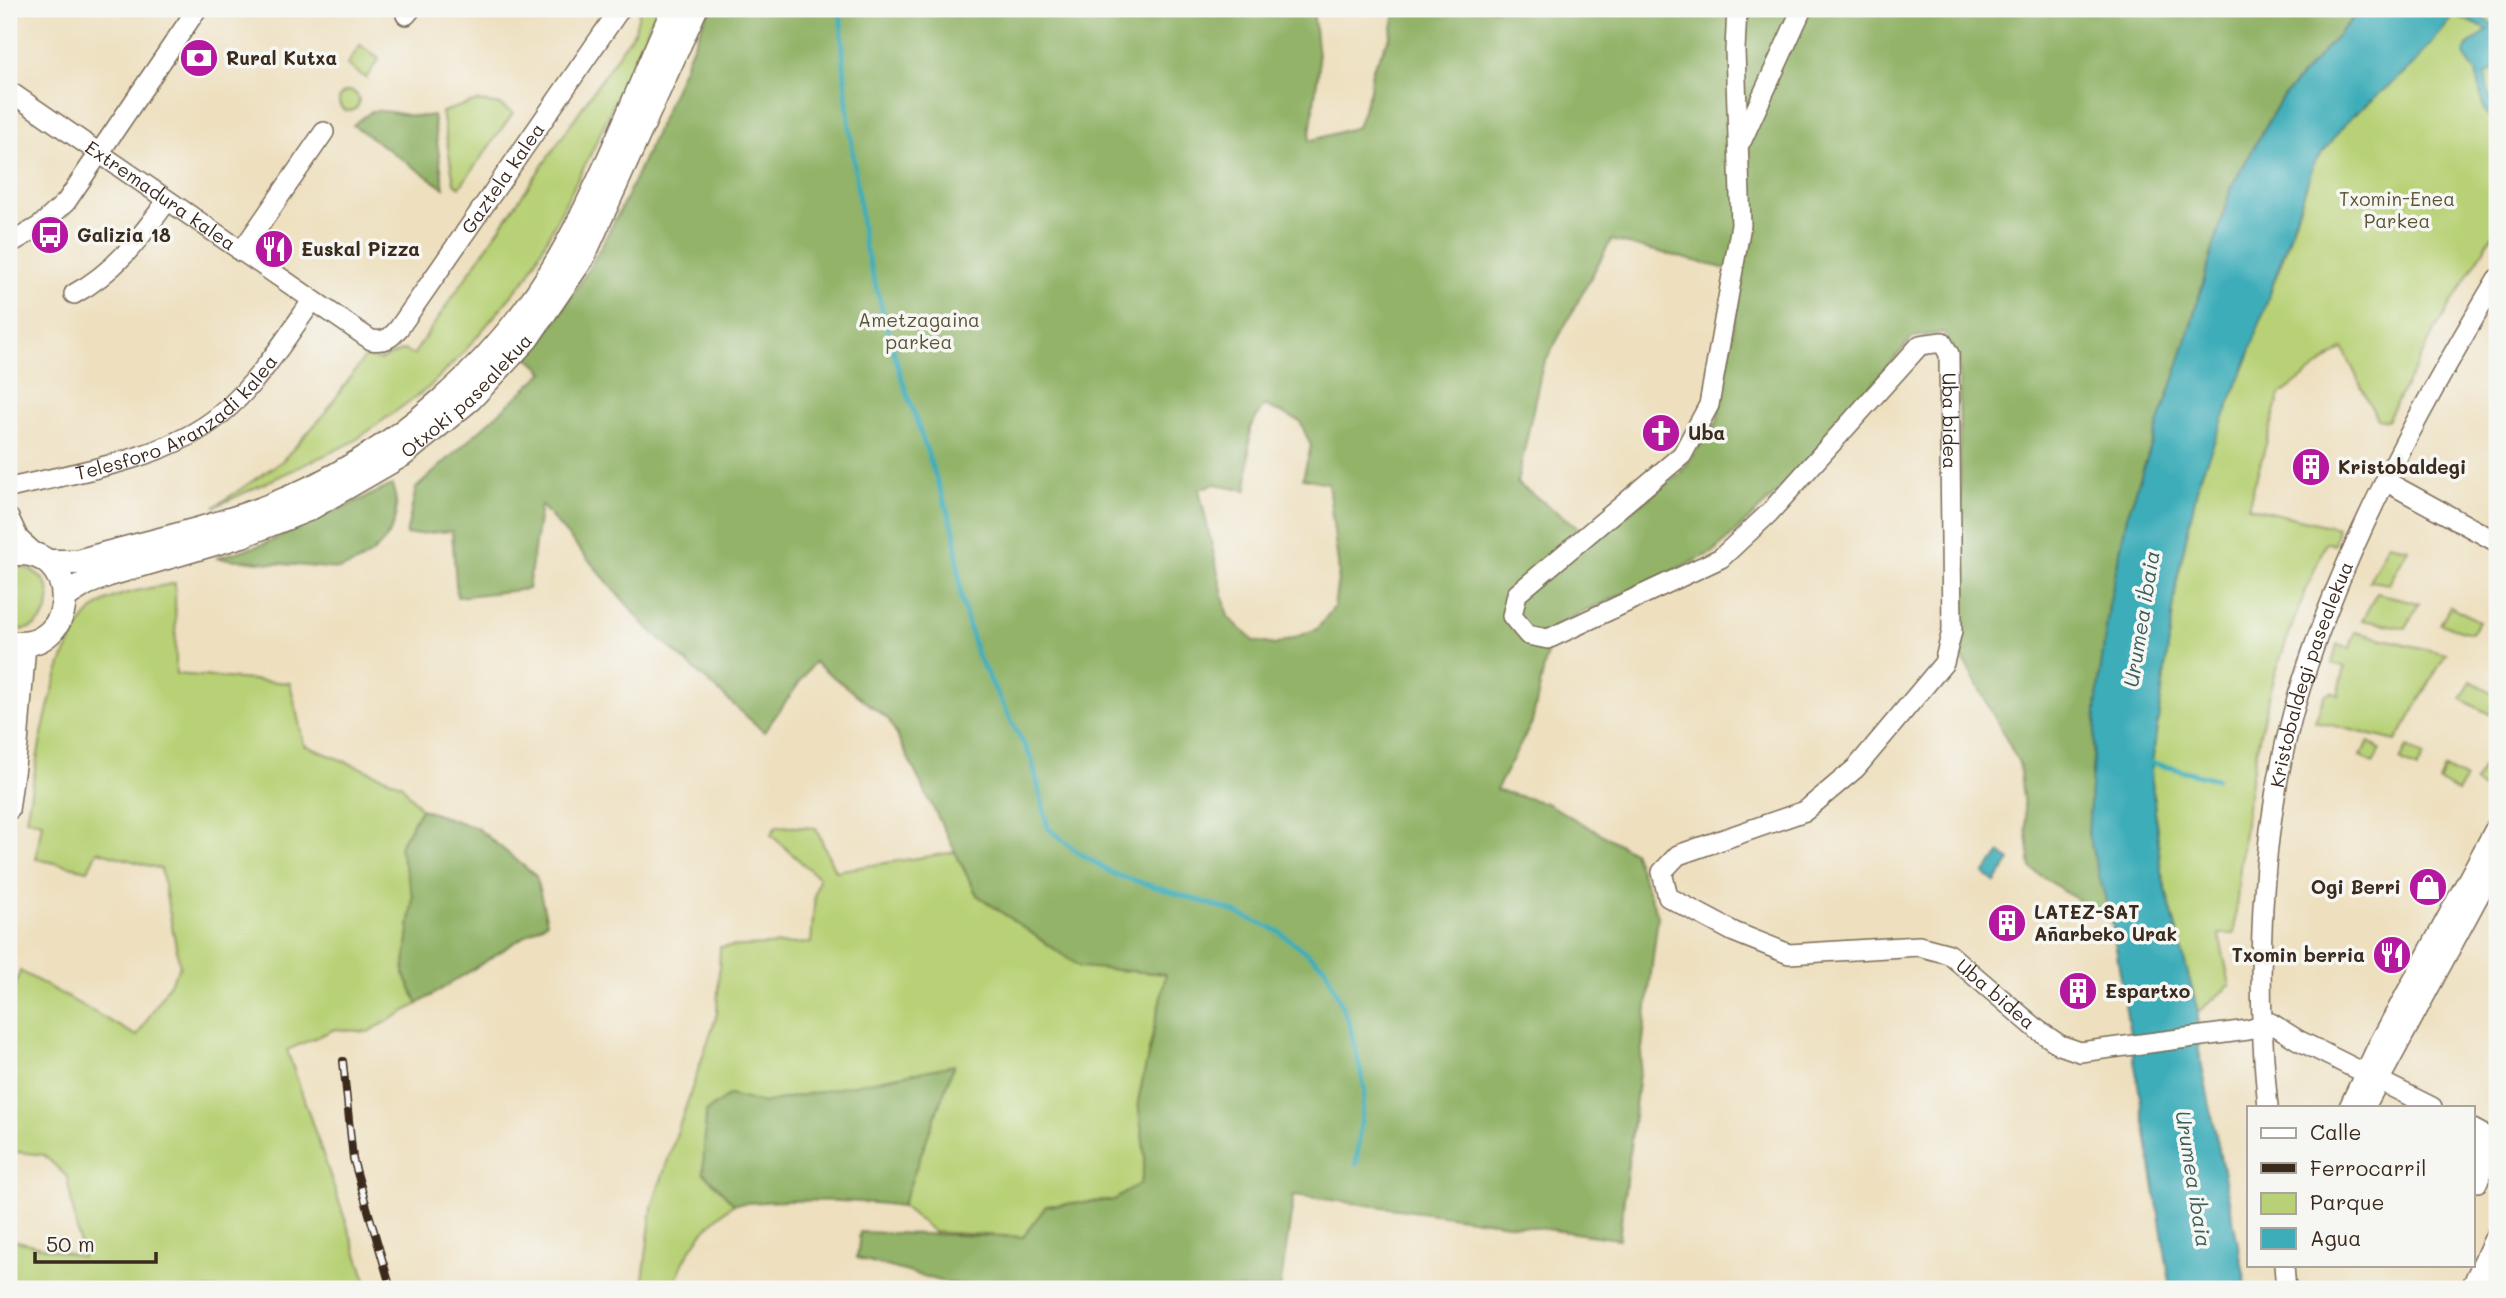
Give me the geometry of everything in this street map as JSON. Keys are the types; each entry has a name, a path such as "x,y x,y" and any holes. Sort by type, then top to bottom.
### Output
{"main road":[{"name":"Otxoki pasealekua","path":"9,554 25,552 44,559 77,562 271,505 364,457 429,411 479,364 511,327 566,247 674,9"},
{"name":"Otxoki pasealekua","path":"65,596 86,583 109,574 242,536 308,509 403,454 470,399 527,338 582,258 695,9"},
{"path":"17,644 52,630 61,616 65,596 62,583 44,559"},
{"path":"2473,1289 2497,1238"}],"street":[{"path":"9,244 40,226 65,202 197,9"},
{"name":"Gaztela kalea","path":"382,342 391,338 399,328 620,9"},
{"name":"Uba bidea","path":"1737,9 1735,50 1741,145 1741,225 1709,405 1682,455 1517,594 1512,616 1528,635 1548,639 1721,558 1769,513 1920,345 1942,342 1949,354 1952,631 1944,663 1856,768 1805,810 1678,855 1662,873 1668,897 1734,932 1789,954 1919,946 1950,954 2038,1030 2060,1045 2080,1052 2251,1028"},
{"name":"Uba bidea","path":"1741,145 1801,9"},
{"name":"Extremadura kalea","path":"9,91 312,301 371,340 382,342"},
{"path":"241,252 324,132"},
{"path":"74,294 110,271 138,242 167,201"},
{"name":"Kristobaldegi pasealekua","path":"2268,1106 2264,1065 2251,1028 2268,868 2286,743 2323,623 2387,482 2423,408 2497,279"},
{"name":"Telesforo Aranzadi kalea","path":"9,488 118,461 177,440 209,424 252,384 312,301"},
{"path":"2387,482 2497,542"},
{"path":"9,518 19,539 44,559"},
{"path":"9,810 13,787 17,644"},
{"path":"2365,1106 2372,1076 2497,825"},
{"path":"2350,1106 2372,1076 2497,862"},
{"path":"2251,1028 2271,1023 2298,1040 2430,1106"},
{"path":"2264,1065 2271,1051 2298,1040"},
{"path":"2474,1130 2497,1142"},
{"path":"2474,1150 2488,1157 2478,1182 2474,1180"},
{"path":"2285,1266 2286,1289"}],"green space":[{"path":"640,9 657,9 592,151 528,276 464,352 428,388 353,442 214,507 282,461 322,417 365,357 379,360 404,350 413,355 635,30"},
{"name":"Ametzagaina parkea","path":"709,9 1313,9 1319,67 1309,141 1357,127 1370,90 1372,70 1390,37 1396,9 1662,9 1662,15 1742,15 1743,9 2361,9 2281,99 2231,188 2181,358 2127,517 2109,606 2097,698 2088,834 2112,923 2031,869 2019,763 1958,649 1961,601 1959,359 1944,333 1913,337 1793,478 1714,552 1553,626 1532,723 1496,790 1546,803 1633,852 1658,916 1619,1239 1294,1195 1280,1289 1008,1289 948,1283 857,1258 860,1232 1023,1237 1046,1206 1114,1200 1141,1183 1145,1157 1138,1101 1166,974 1080,967 977,895 889,720 814,662 764,732 644,624 541,505 528,589 457,597 452,531 406,535 416,488 544,372 528,357 558,317 608,233 651,145","holes":["1611,240 1743,273 1717,422 1680,473 1595,540 1517,483 1542,368","1264,405 1300,421 1311,446 1303,478 1328,483 1339,572 1334,607 1317,629 1275,645 1254,641 1228,617 1199,489 1214,484 1247,490 1250,428"]},
{"name":"Txomin-Enea Parkea","path":"2460,9 2497,9 2497,228 2437,327 2387,420 2377,419 2343,348 2280,395 2248,507 2338,528 2334,545 2326,542 2298,611 2265,713 2247,807 2234,934 2219,934 2230,985 2198,1012 2161,871 2151,771 2178,575 2199,480 2282,261 2314,163 2349,119 2413,65"},
{"path":"360,45 379,59 366,78 347,65"},
{"path":"349,91 356,94 359,101 356,108 349,111 342,108 339,101 342,94"},
{"path":"477,101 500,105 513,113 460,187 454,183 442,112"},
{"path":"372,111 433,115 444,188 353,125"},
{"path":"392,485 396,514 392,527 377,549 353,564 339,569 216,558 264,544"},
{"path":"2388,544 2408,548 2389,584 2369,581"},
{"path":"16,566 33,571 43,580 49,592 45,616 36,625 24,629 9,628 9,568"},
{"path":"175,583 176,674 290,683 304,745 401,784 421,809 399,847 413,894 404,973 418,1004 368,1032 335,1029 287,1050 369,1289 9,1289 9,1239 82,1257 67,1177 44,1155 9,1151 9,1007 20,971 137,1036 180,967 161,869 97,851 88,870 36,859 42,822 26,819 48,708 66,651 93,610 121,595"},
{"path":"2377,593 2419,603 2406,628 2362,620"},
{"path":"2450,606 2479,621 2471,633 2440,624"},
{"path":"2355,632 2446,654 2396,741 2315,721 2325,695 2332,692 2338,695 2345,667 2332,664 2337,645 2350,648"},
{"path":"2471,681 2497,695 2491,715 2461,699"},
{"path":"2369,742 2381,750 2373,763 2360,756"},
{"path":"2407,747 2424,756 2417,769 2400,760"},
{"path":"2487,760 2497,766 2497,778 2489,792 2474,783"},
{"path":"2445,768 2465,779 2458,792 2439,781"},
{"path":"421,809 477,828 536,876 547,922 418,1004 404,973 413,896 399,847"},
{"path":"776,826 816,828 835,871 955,852 977,895 1080,966 1166,974 1138,1101 1145,1157 1141,1183 1114,1200 1047,1206 1024,1237 934,1232 902,1206 953,1066 763,1103 729,1095 703,1172 734,1204 696,1241 683,1263 673,1289 642,1289 652,1207 717,1014 720,947 811,943 819,878 771,835"},
{"path":"954,1065 902,1206 818,1200 734,1204 703,1172 706,1112 729,1095 763,1103"}],"water":[{"name":"Urumea ibaia","path":"2361,9 2460,9 2475,13 2497,28 2497,68 2486,74 2497,124 2484,111 2476,72 2464,55 2468,45 2488,30 2455,15 2413,65 2349,119 2314,163 2249,355 2199,480 2178,575 2151,771 2161,871 2198,1012 2198,1046 2247,1289 2171,1289 2112,923 2088,834 2097,698 2109,606 2127,517 2181,358 2231,188 2281,99"},
{"path":"2000,853 2010,861 1995,882 1984,874"}],"waterway":[{"path":"840,9 847,104 864,243 899,370 955,533 961,598 977,655 1032,760 1048,828 1079,853 1114,874 1229,910 1278,931 1325,967 1349,1023 1365,1090 1356,1164"},
{"path":"2145,761 2216,779"}],"railway":[{"path":"343,1061 353,1159 391,1289"}],"place":[{"name":"Rural Kutxa","path":"199,58"},
{"name":"Galizia 18","path":"50,235"},
{"name":"Euskal Pizza","path":"274,249"},
{"name":"Uba","path":"1661,433"},
{"name":"Kristobaldegi","path":"2311,467"},
{"name":"Ogi Berri","path":"2428,887"},
{"name":"LATEZ-SAT Añarbeko Urak","path":"2007,923"},
{"name":"Txomin berria","path":"2392,955"},
{"name":"Espartxo","path":"2078,991"}]}
